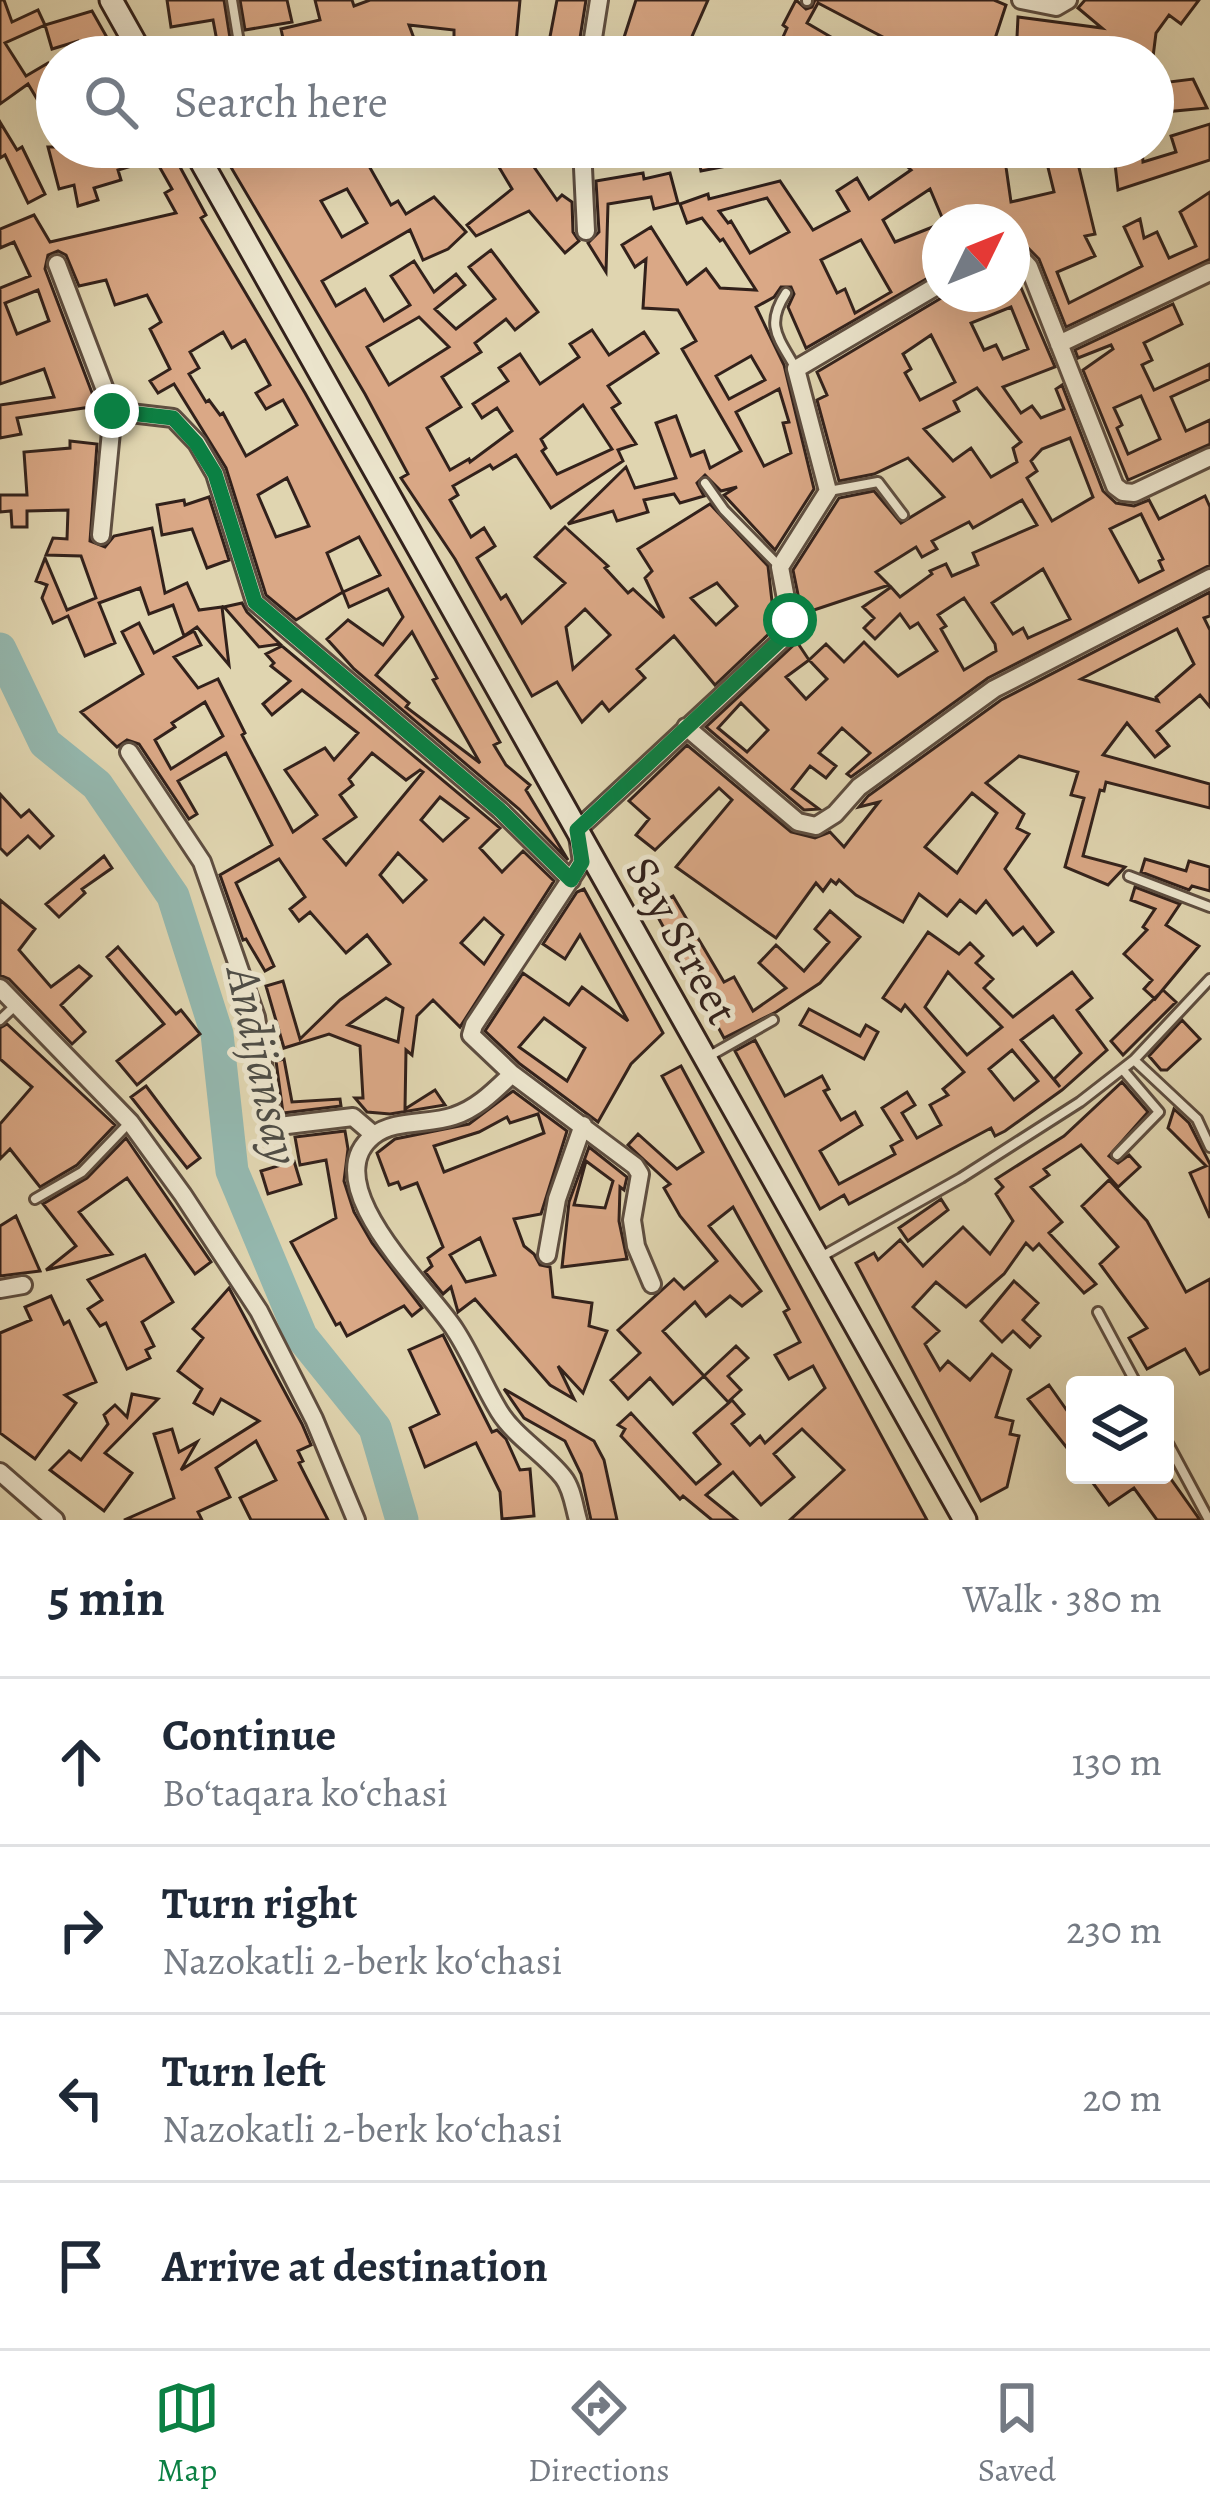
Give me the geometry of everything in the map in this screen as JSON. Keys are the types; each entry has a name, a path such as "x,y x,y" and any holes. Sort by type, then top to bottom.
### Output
{"main road":[{"path":"111,0 131,36"},
{"name":"Say Street","path":"205,168 965,1520"}],"street":[{"path":"593,36 599,0"},
{"path":"1022,0 1056,8 1068,0"},
{"path":"583,168 586,231"},
{"path":"57,264 112,411 101,535"},
{"path":"1030,270 1114,486 1134,493 1210,457"},
{"path":"1059,344 1210,272"},
{"path":"652,1283 636,1246 632,1220 640,1174 471,1035 582,862 577,830 787,634 790,620 780,567 827,491 796,369 922,295"},
{"path":"112,411 173,418 215,474 255,602 500,810 571,880"},
{"path":"686,727 798,822 816,826 835,814 859,787 994,689 1210,578"},
{"path":"130,752 202,862 256,1017 272,1124 352,1117 374,1135"},
{"path":"0,988 130,1122 260,1311 314,1419 356,1520"},
{"path":"512,1073 482,1103 452,1117 374,1135 363,1148 355,1172 360,1192 396,1260 454,1327 501,1416 566,1480 578,1520"},
{"path":"547,1255 557,1199 583,1124"},
{"path":"0,1289 23,1285"},
{"path":"0,1472 55,1520"}],"lane":[{"path":"232,0 239,36"},
{"path":"786,293 774,312 776,333 796,369"},
{"path":"827,491 878,482 904,515"},
{"path":"705,483 724,510 780,567"},
{"path":"1130,876 1210,907"},
{"path":"818,1258 961,1178 1123,1070 1210,979"},
{"path":"0,1020 16,1005"},
{"path":"705,1059 773,1020"},
{"path":"1134,1060 1197,1119 1210,1147"},
{"path":"1117,1155 1159,1112 1123,1070"},
{"path":"35,1199 82,1172 130,1122"},
{"path":"1098,1312 1132,1376"},
{"path":"1174,1455 1209,1520"}],"building":[{"path":"0,0 4,0 12,22 38,10 45,25 5,43 26,76 36,70 36,97 28,84 0,104"},
{"path":"167,0 224,0 230,36 216,36 213,20 171,27"},
{"path":"240,0 287,0 292,22 245,30"},
{"path":"315,0 352,0 354,6 370,0 520,0 517,36 454,36 454,30 409,25 413,36 282,36 281,29 320,20"},
{"path":"557,0 586,0 580,36 550,36"},
{"path":"636,0 708,0 692,36 624,36"},
{"path":"796,0 806,9 815,0 994,0 1006,5 996,36 881,36 818,3 807,23 829,36 783,36 787,28 783,25"},
{"path":"1085,0 1199,0 1181,24 1169,15 1156,36 1017,36 1018,17 1102,28 1078,8"},
{"path":"92,11 106,36 48,36 45,25"},
{"path":"1193,79 1207,108 1174,111 1174,81"},
{"path":"0,122 17,150 22,147 45,194 28,203 5,155 0,158"},
{"path":"1210,124 1210,160 1118,190 1115,168 1174,168 1174,135"},
{"path":"54,168 125,168 118,170 121,180 94,188 98,200 78,206 74,185 59,189"},
{"path":"160,168 181,168 206,215 201,218 500,742 494,745 506,765 530,785 526,790 568,860 519,809 354,669 327,639 348,620 383,645 403,617 388,589 349,607 343,592 296,620 266,595 226,468 174,384 158,393 150,381 170,369 150,329 161,322 147,295 115,305 106,280 79,286 66,255 58,251 48,255 45,269 97,406 17,418 21,434 0,438 0,405 54,397 44,369 0,384 0,288 30,276 14,242 0,248 0,229 34,215 50,242 176,213 165,193 172,189","holes":["38,290 49,321 17,334 5,303","223,332 232,348 245,340 270,385 256,393 266,409 283,400 297,425 246,456 223,413 206,402 189,374 199,368 190,352","287,478 309,526 276,537 258,495","359,537 380,575 343,592 327,553","412,632 480,763 406,707 409,703 376,675"]},
{"path":"231,168 370,168 391,205 398,201 406,214 434,197 466,232 448,249 423,260 410,230 322,281 336,306 365,289 384,321 410,305 391,276 414,261 434,292 456,274 465,285 435,309 456,329 495,299 469,267 491,250 538,312 515,330 506,319 475,343 481,352 442,377 461,407 427,428 450,470 470,462 512,431 497,408 482,418 473,404 508,381 499,368 520,354 540,384 579,357 570,344 592,330 609,355 644,332 658,353 608,386 620,403 612,408 636,444 618,450 623,461 551,508 516,455 453,486 458,495 450,500 471,537 484,528 495,546 477,558 501,599 506,595 522,623 565,583 535,557 565,527 608,566 605,568 628,593 633,589 664,618 645,578 652,571 638,549 710,504 768,566 775,628 715,685 674,636 637,669 645,678 609,711 602,702 582,722 557,682 532,696 455,559 401,478 408,474","holes":["347,189 367,223 342,237 321,201","419,317 449,347 389,385 367,347","583,405 612,449 557,474 542,451 546,448 541,439","717,583 737,606 716,625 691,598","585,609 610,635 573,669 566,627"]},
{"path":"500,168 535,168 557,200 562,195 572,202 573,232 579,241 565,253 529,211 476,236 467,225 512,189"},
{"path":"909,168 1006,168 1011,202 1054,192 1048,168 1079,168 1095,234 1085,236 1095,256 1057,272 1069,303 1142,266 1124,227 1140,219 1144,238 1157,232 1169,258 1196,246 1180,212 1210,192 1210,259 1066,327 1039,259 1030,250 1030,204 936,204 930,189 883,220 895,242 922,231 922,281 806,348 788,307 794,294 791,287 781,287 756,307 784,365 814,489 775,550 724,495 737,487 721,491 705,475 697,483 704,496 680,503 674,494 644,500 648,512 617,521 613,511 568,524 626,467 635,488 676,478 656,423 676,416 691,456 704,451 710,468 741,451 682,349 696,341 678,310 643,308 646,259 635,267 622,245 651,227 687,284 706,269 720,288 756,290 723,239 702,218 687,223 680,204 780,181 813,230 849,211 837,191 857,178 869,199","holes":["767,198 789,232 750,253 731,221 719,211","861,240 891,292 855,313 845,289 837,293 821,260","751,356 765,380 729,399 716,376","779,389 789,422 783,423 791,453 764,466 736,412"]},
{"path":"643,173 644,179 670,173 678,203 654,209 651,197 608,204 606,272 588,243 599,232 596,181"},
{"path":"1173,304 1182,324 1144,343 1152,360 1142,365 1154,390 1210,364 1210,379 1171,397 1186,431 1210,420 1210,444 1128,480 1083,370 1113,349 1111,345 1078,358 1075,350","holes":["1141,396 1160,439 1128,454 1114,408"]},
{"path":"922,309 998,312 971,323 984,350 996,345 1003,359 1028,349 1013,312 1030,309 1055,367 1003,387 1021,413 1032,406 1041,418 1064,409 1056,389 1062,385 1103,491 1116,503 1134,506 1149,500 1159,519 1205,496 1210,507 1210,565 988,678 851,777 847,774 870,753 842,728 819,753 836,766 826,778 810,766 792,789 819,809 804,810 706,727 797,642 809,660 826,644 844,662 864,642 898,676 937,651 918,623 910,628 900,614 875,639 864,628 874,618 863,607 891,587 900,597 930,571 946,564 952,576 978,565 973,553 1037,525 1022,500 973,528 969,522 932,541 937,549 922,557 916,547 876,572 889,585 802,614 793,570 839,498 874,491 901,523 944,497 908,458 874,474 839,481 817,400 827,395 817,372","holes":["931,335 955,382 920,400 905,373 911,369 903,354","977,388 1021,442 1013,448 1017,462 991,477 971,448 953,461 924,429 959,411 954,401","1070,438 1093,497 1052,521 1027,478 1037,471 1031,461 1042,449","1141,514 1163,559 1159,561 1163,570 1139,582 1110,529","1043,569 1070,619 1028,638 1023,628 1013,634 992,603","964,598 996,651 964,670 938,615","809,660 827,679 806,699 786,677","741,703 768,730 747,752 718,728"]},
{"path":"70,441 97,444 90,541 105,547 114,536 152,528 165,593 187,583 199,610 222,607 229,665 197,627 184,636 173,605 149,614 140,588 99,603 115,643 85,656 68,616 53,623 42,598 47,585 36,581 45,558 67,610 96,598 81,556 46,555 53,538 67,539 68,510 27,511 27,527 12,527 11,511 0,512 0,495 27,495 24,452 70,448"},
{"path":"209,497 229,560 207,568 192,529 162,535 157,505 184,500 185,505"},
{"path":"1210,592 1210,616 1204,618 1210,630 1210,707 1200,695 1157,731 1169,746 1155,757 1127,723 1103,755 1210,784 1210,808 1106,782 1083,856 1125,867 1108,885 1065,867 1084,798 1071,795 1078,772 1019,756 986,783 1024,814 1017,828 1029,834 1005,869 1053,932 1037,945 1023,927 1013,935 986,901 976,913 960,900 947,916 919,894 903,922 839,880 836,884 831,880 823,891 816,883 776,938 676,867 732,800 719,788 655,850 636,835 649,819 629,801 687,745 791,832 815,838 830,832 844,847 879,802 859,807 868,796 1001,700","holes":["1177,629 1194,664 1156,697 1158,701 1081,679","972,793 997,813 957,873 925,847"]},
{"path":"242,603 280,644 259,647 224,607"},
{"path":"139,623 154,653 194,631 201,645 174,657 198,688 218,679 293,832 317,815 285,770 325,748 334,760 358,733 302,690 272,715 263,704 290,681 271,666 274,663 266,654 282,646 500,828 480,848 502,872 523,851 554,881 460,1027 433,1000 417,1016 412,1055 406,1050 405,1109 435,1090 445,1105 390,1114 367,1112 355,1098 363,1098 360,1046 329,1034 284,1048 266,986 283,981 300,1039 340,1000 390,964 367,935 346,953 310,912 299,921 290,909 305,897 279,859 236,883 274,966 265,971 243,940 220,875 272,845 226,753 178,781 197,814 189,819 139,744 127,740 117,747 81,712 143,674 122,632","holes":["205,702 223,736 171,769 155,740 175,727 172,723","372,753 406,780 423,772 346,865 324,839 356,817 340,795 353,785 349,779","440,797 468,818 443,841 421,820","398,853 426,880 403,902 380,875","484,918 503,935 484,964 461,943","386,998 403,1008 398,1042 348,1025"]},
{"path":"0,794 21,817 29,810 53,836 40,848 28,836 7,855 0,848"},
{"path":"104,856 112,868 82,889 85,893 59,917 46,904"},
{"path":"1145,859 1186,871 1189,861 1210,867 1210,891 1192,886 1189,890 1141,872"},
{"path":"1135,887 1180,904 1166,925 1199,946 1155,999 1144,989 1152,980 1124,954 1147,930 1143,927 1155,909 1131,900"},
{"path":"584,889 663,1033 631,1064 598,1122 520,1064 485,1031 523,973 569,1005 582,987 628,1021 580,935 565,959 543,944 577,892","holes":["544,1018 585,1048 567,1081 519,1047"]},
{"path":"673,896 724,982 734,977 753,1011 786,988 759,963 776,945 804,971 829,942 815,929 830,911 860,937 820,983 724,1038 653,908"},
{"path":"0,900 35,929 19,950 51,987 79,966 91,976 61,1005 85,1032 72,1044 0,975"},
{"path":"928,932 959,954 970,943 983,956 976,963 993,979 984,988 1013,1017 1072,972 1092,998 1077,1010 1107,1050 1005,1131 995,1136 991,1128 849,1204 844,1195 820,1209 735,1051 755,1040 785,1096 822,1076 829,1089 824,1091 841,1120 855,1112 862,1125 820,1151 839,1184 895,1154 891,1146 902,1140 882,1108 907,1092 915,1105 902,1113 917,1138 941,1125 930,1105 948,1095 943,1089 964,1072 905,1005 901,1011 883,998","holes":["948,972 1002,1027 967,1055 925,1007","1053,1016 1081,1053 1054,1079 1060,1087 1021,1040","1012,1050 1038,1081 1014,1100 989,1069"]},
{"path":"118,947 176,1014 181,1010 200,1034 137,1085 117,1061 164,1024 107,957"},
{"path":"1163,990 1176,1002 1123,1055 1111,1041"},
{"path":"809,1009 860,1036 866,1025 878,1032 864,1059 800,1025"},
{"path":"1182,1020 1200,1039 1167,1070 1161,1070 1149,1056"},
{"path":"7,1024 115,1125 77,1165 40,1187 10,1149 0,1159 0,1124 32,1087 0,1059 0,1028"},
{"path":"284,1059 292,1102 340,1099 341,1106 283,1113 276,1061"},
{"path":"681,1066 927,1520 790,1520 844,1470 802,1429 774,1454 794,1477 761,1505 733,1472 706,1495 737,1520 712,1520 683,1496 680,1499 621,1436 625,1429 618,1425 631,1413 696,1484 720,1464 694,1433 732,1400 744,1414 732,1424 750,1445 760,1436 765,1443 825,1388 813,1366 789,1379 775,1355 800,1342 784,1312 789,1309 733,1207 709,1226 761,1291 742,1306 730,1296 706,1316 695,1302 663,1331 704,1376 673,1404 650,1378 628,1399 611,1380 640,1353 618,1330 674,1279 684,1289 717,1261 680,1216 664,1188 670,1184 628,1145 638,1134 677,1169 703,1152 662,1076"},
{"path":"1122,1082 1148,1112 1109,1156 1118,1163 1129,1155 1140,1167 1118,1187 1081,1145 1044,1169 1049,1175 1031,1187 1062,1222 1049,1233 1096,1284 1084,1293 1039,1244 1033,1250 1026,1243 1004,1274 966,1307 936,1282 913,1307 939,1331 925,1344 940,1370 948,1361 970,1380 992,1354 1011,1370 996,1417 1013,1421 1010,1434 1019,1436 1007,1487 981,1501 856,1263 874,1253 878,1260 900,1240 923,1266 963,1227 990,1254 1013,1221 996,1194 1003,1187 996,1179 1064,1136"},
{"path":"146,1086 200,1158 187,1168 131,1097"},
{"path":"513,1091 567,1131 541,1214 514,1219 524,1246 540,1265 550,1267 553,1297 592,1303 589,1326 607,1331 583,1393 558,1366 574,1399 550,1385 475,1299 458,1312 451,1287 443,1294 425,1272 432,1266 428,1258 443,1247 417,1183 401,1189 398,1182 389,1185 377,1153 395,1139 469,1124","holes":["538,1114 544,1133 444,1172 434,1146 479,1132 507,1117 510,1123","480,1238 495,1275 466,1282 450,1255"]},
{"path":"1174,1109 1189,1123 1210,1164 1210,1218 1190,1173 1206,1166 1168,1128"},
{"path":"345,1131 344,1181 354,1212 422,1308 412,1316 404,1306 347,1336 340,1323 336,1325 291,1242 336,1218 326,1160 300,1165 295,1137"},
{"path":"126,1138 211,1262 195,1274 127,1178 79,1212 112,1254 46,1270 76,1246 43,1204 87,1178"},
{"path":"589,1147 627,1177 624,1190 620,1187 619,1221 627,1259 562,1267 569,1202","holes":["586,1161 613,1181 605,1208 574,1205"]},
{"path":"294,1161 301,1184 268,1194 261,1171"},
{"path":"1109,1180 1147,1221 1186,1292 1210,1279 1210,1369 1200,1374 1185,1349 1147,1369 1129,1338 1147,1328 1100,1264 1118,1247 1082,1206"},
{"path":"941,1199 948,1210 908,1241 899,1228"},
{"path":"16,1216 40,1271 0,1276 0,1226"},
{"path":"145,1255 173,1302 142,1322 154,1346 146,1350 150,1358 127,1369 106,1323 100,1326 88,1309 102,1300 88,1280"},
{"path":"1014,1281 1038,1303 1023,1320 1040,1336 1030,1347 1013,1331 1002,1342 981,1321"},
{"path":"229,1288 311,1445 298,1451 303,1461 299,1463 328,1520 251,1520 240,1498 276,1480 256,1441 216,1468 230,1497 198,1512 202,1520 124,1520 174,1498 154,1434 172,1429 179,1452 197,1442 181,1470 259,1421 221,1399 213,1414 194,1403 202,1389 178,1371 203,1338 193,1329"},
{"path":"51,1296 64,1324 69,1321 96,1382 65,1395 76,1403 35,1459 0,1433 0,1333 31,1320 25,1307"},
{"path":"443,1335 492,1432 497,1430 506,1439 520,1470 530,1469 534,1516 502,1519 500,1492 476,1443 425,1467 410,1428 439,1414 409,1350"},
{"path":"736,1346 748,1358 728,1376 741,1390 728,1402 704,1376"},
{"path":"1049,1385 1066,1409 1066,1447 1028,1399"},
{"path":"504,1389 594,1441 604,1460 617,1520 591,1520 581,1474 565,1441 524,1418"},
{"path":"132,1394 158,1399 105,1453 132,1473 104,1511 50,1470 69,1451 81,1460 108,1424 104,1415 115,1405 127,1417"},
{"path":"1174,1483 1200,1520 1157,1520 1134,1488 1109,1505 1094,1484"}],"waterway":[{"name":"Andijansay","path":"0,649 45,743 97,785 173,896 217,1034 232,1171 301,1336 375,1428 402,1520"}],"route":[{"path":"112,411 173,418 215,474 255,602 500,810 571,880 582,862 577,830 787,634 790,620"}]}
